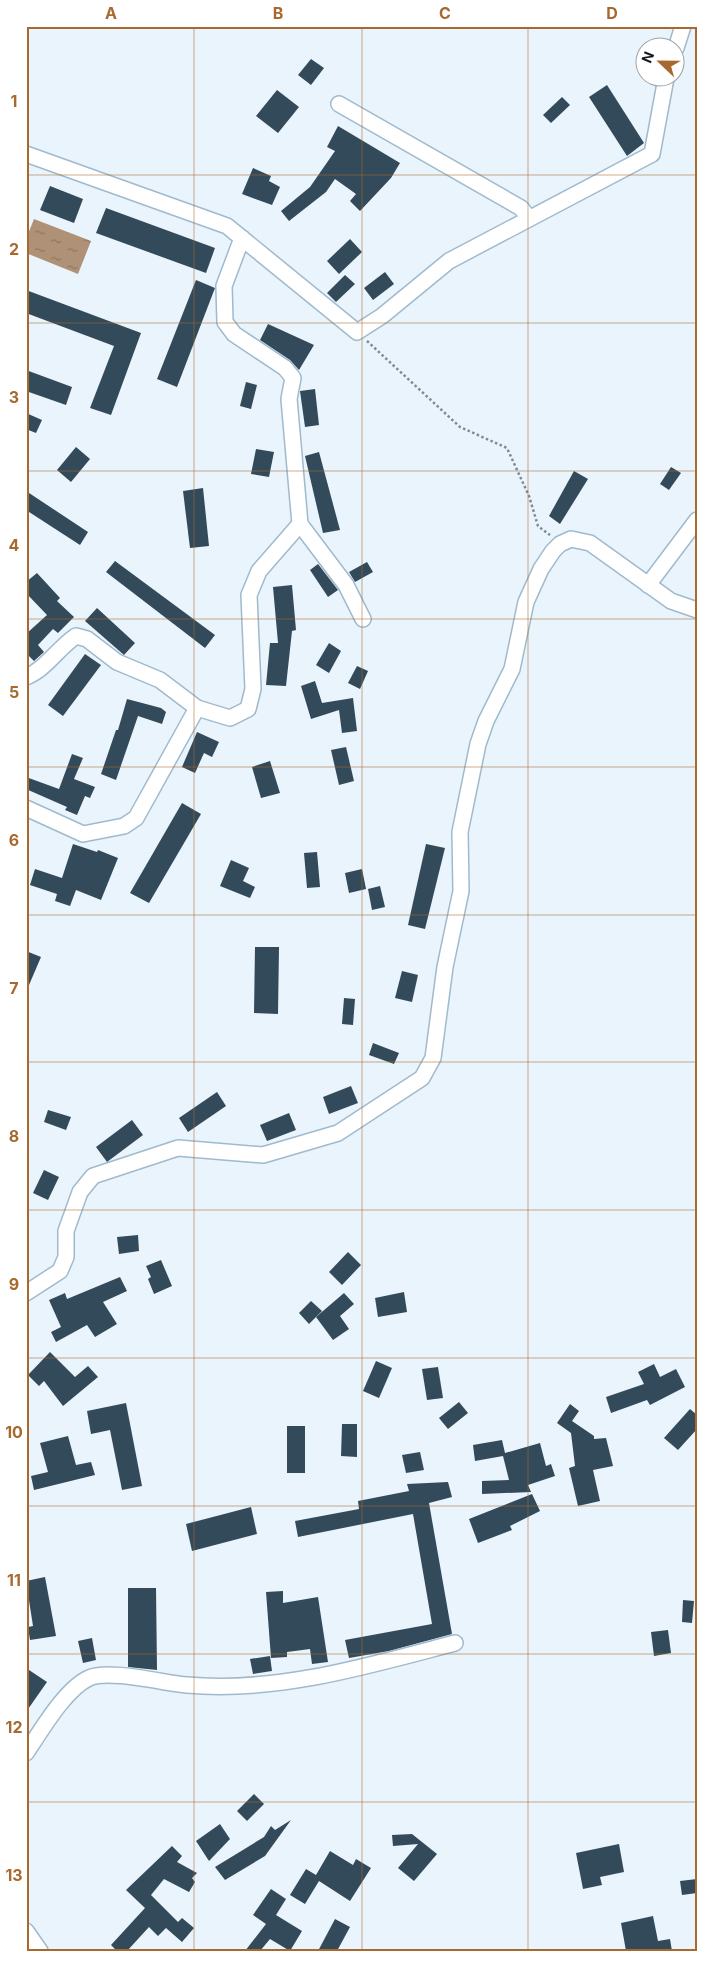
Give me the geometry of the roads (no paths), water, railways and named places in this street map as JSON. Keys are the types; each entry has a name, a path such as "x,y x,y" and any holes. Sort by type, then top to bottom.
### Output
{"street":[{"path":"680,38 684,26"},
{"path":"26,154 228,226 357,332 382,316 449,261 652,154 664,88"},
{"path":"339,104 521,208 529,218"},
{"path":"242,238 224,286 225,322 234,334 285,368 293,378 289,399 300,524 346,585 364,619"},
{"path":"648,585 697,520"},
{"path":"26,677 34,674 63,645 76,636 87,639 117,662 160,680 197,708 230,718 248,709 252,689 249,595 259,571 300,524"},
{"path":"26,1293 60,1271 66,1257 66,1231 80,1192 93,1176 178,1148 264,1155 338,1133 422,1078 433,1058 445,967 461,891 460,832 478,744 486,721 512,670 526,602 541,569 560,544 571,540 590,544 672,600 697,610"},
{"path":"26,808 83,834 124,826 136,818 197,708"},
{"path":"26,1753 64,1701 76,1687 90,1678 108,1674 158,1682 215,1687 275,1684 338,1672 455,1643"},
{"path":"26,1931 40,1951"}],"water":[{"path":"34,219 91,241 78,274 26,253 26,239"}]}
